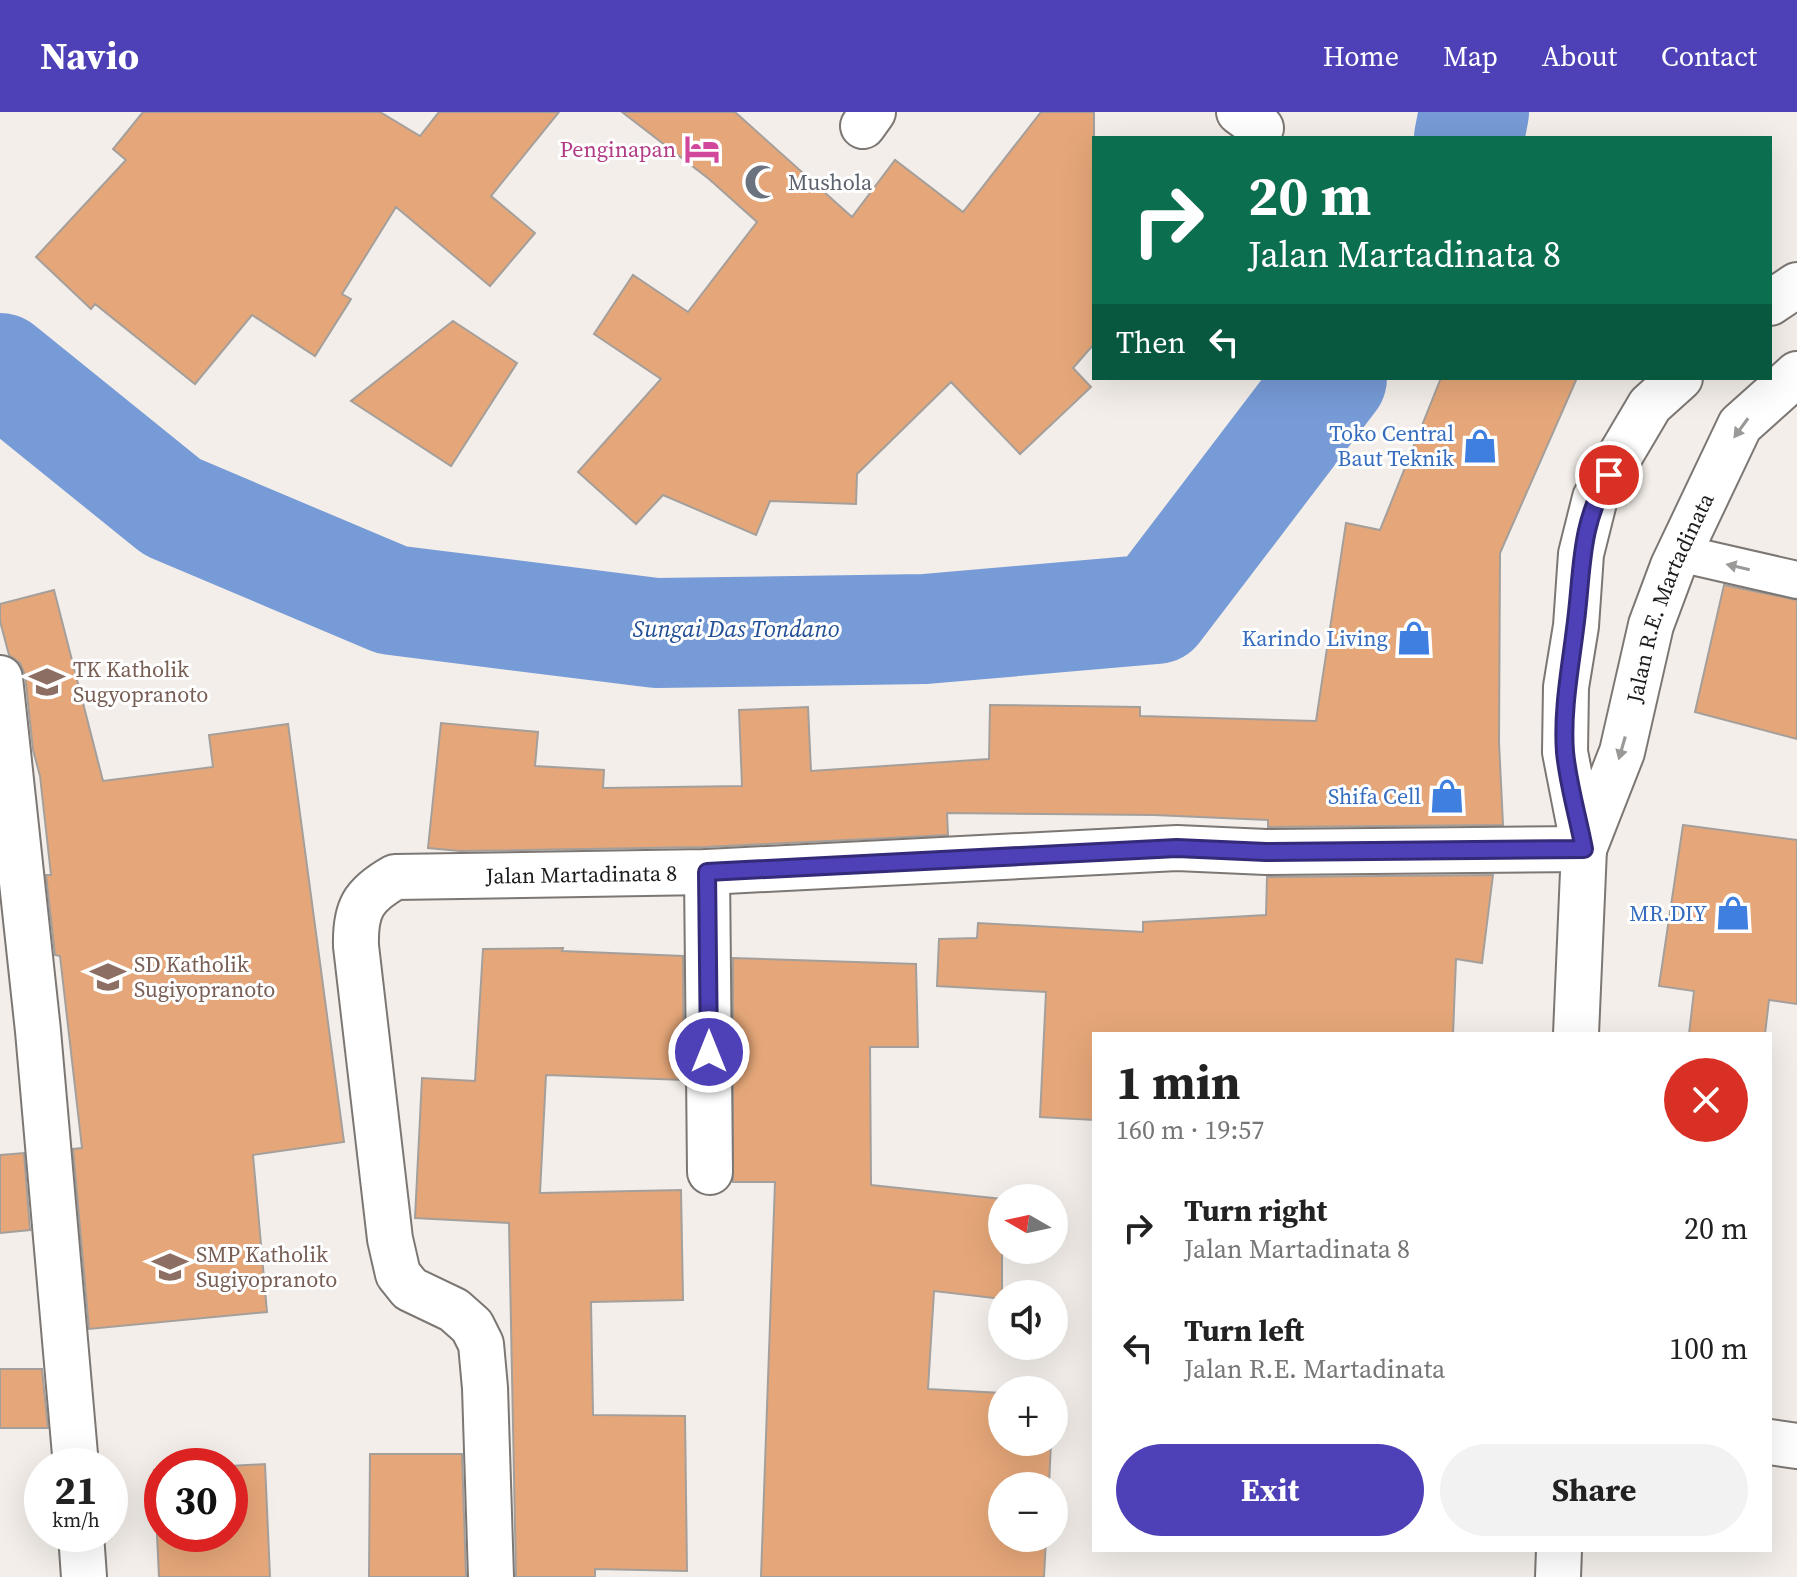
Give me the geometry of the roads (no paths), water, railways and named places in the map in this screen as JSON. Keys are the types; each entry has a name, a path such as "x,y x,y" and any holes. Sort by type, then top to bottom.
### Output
{"main road":[{"path":"1772,302 1797,285"},
{"name":"Jalan R.E. Martadinata","path":"1584,849 1622,752 1651,625 1679,553 1740,425 1797,374"},
{"name":"Jalan R.E. Martadinata","path":"1576,1032 1584,849 1565,752 1566,687 1576,626 1581,554 1595,498 1650,405 1678,380"},
{"path":"0,678 41,1061 74,1448"},
{"name":"Jalan Martadinata 8","path":"491,1577 481,1344 472,1326 454,1310 410,1289 398,1274 390,1239 355,924 361,905 375,888 395,877 707,872 1177,848 1266,852 1584,849"},
{"path":"707,872 710,1172"},
{"path":"1772,1442 1797,1446"},
{"path":"82,1552 84,1577"},
{"path":"1558,1577 1559,1552"}],"lane":[{"path":"1679,553 1797,580"}],"waterway":[{"name":"Sungai Das Tondano","path":"1469,136 1474,112"},
{"name":"Sungai Das Tondano","path":"0,368 172,507 392,600 656,633 925,629 1156,609 1330,380"}],"place":[{"name":"Penginapan","path":"702,149"},
{"name":"Mushola","path":"762,182"},
{"name":"Toko Central Baut Teknik","path":"1480,446"},
{"name":"Karindo Living","path":"1414,638"},
{"name":"TK Katholik Sugyopranoto","path":"47,682"},
{"name":"Shifa Cell","path":"1447,796"},
{"name":"MR.DIY","path":"1733,913"},
{"name":"SD Katholik Sugiyopranoto","path":"108,977"},
{"name":"SMP Katholik Sugiyopranoto","path":"170,1267"}]}
